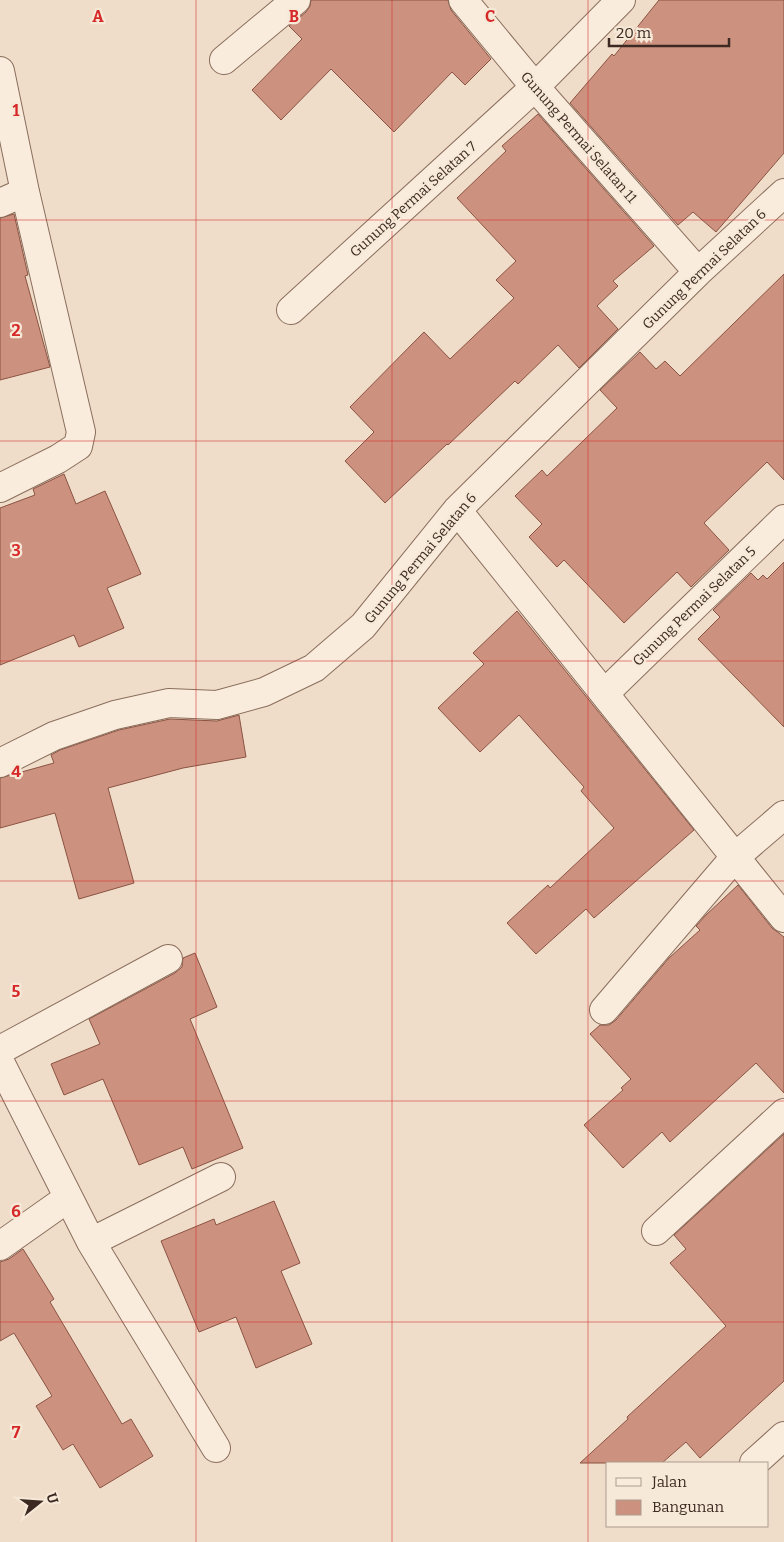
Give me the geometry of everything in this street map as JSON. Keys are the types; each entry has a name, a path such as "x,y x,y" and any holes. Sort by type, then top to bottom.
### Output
{"street":[{"path":"224,60 296,0"},
{"name":"Gunung Permai Selatan 11","path":"463,0 534,87 698,272"},
{"name":"Gunung Permai Selatan 7","path":"291,310 534,87 621,0"},
{"path":"0,71 25,192 81,432 78,446 58,460 0,488"},
{"path":"0,203 25,192"},
{"name":"Gunung Permai Selatan 6","path":"0,763 54,736 115,715 169,703 217,705 264,692 314,668 363,626 457,510 698,272 784,193"},
{"path":"457,510 784,918"},
{"name":"Gunung Permai Selatan 5","path":"605,693 784,519"},
{"path":"604,1010 735,857 784,815"},
{"path":"0,1050 168,959"},
{"path":"0,1062 91,1242 216,1448"},
{"path":"656,1231 784,1113"},
{"path":"91,1242 221,1177"},
{"path":"0,1246 68,1198"},
{"path":"755,1462 784,1436"}],"building":[{"path":"311,0 448,0 451,10 491,59 465,85 452,72 394,132 331,69 281,120 252,90 302,39 289,26 306,12"},
{"path":"659,0 784,0 784,153 716,232 693,212 678,225 570,103 612,54 614,56"},
{"path":"538,114 654,246 613,281 618,286 597,306 618,329 579,368 558,345 518,384 515,381 385,503 345,461 374,432 350,407 424,332 450,359 514,298 496,280 516,261 457,198 506,151 502,146"},
{"path":"14,214 28,275 25,276 50,367 0,380 0,218"},
{"path":"784,274 784,480 767,462 704,523 729,550 691,587 677,572 624,623 564,560 557,567 529,537 542,524 515,496 542,470 547,476 617,408 600,390 640,352 656,369 665,361 680,376"},
{"path":"64,474 76,504 105,491 141,574 107,588 124,628 79,647 74,635 0,665 0,508 35,495 33,489"},
{"path":"784,562 784,727 698,639 720,617 713,610 751,573 758,580 763,575 767,579"},
{"path":"517,611 694,830 594,918 586,909 536,954 507,923 548,885 550,888 614,828 581,791 584,787 519,715 480,752 438,708 484,664 473,653"},
{"path":"239,715 246,757 183,768 108,788 134,883 79,899 55,813 0,828 0,778 54,763 51,755 60,750 119,730 170,719 217,721"},
{"path":"738,885 772,928 784,937 784,1093 756,1063 670,1142 662,1132 623,1168 584,1125 623,1090 621,1088 631,1079 590,1034 600,1025 609,1025 616,1020 669,958 700,930 696,926"},
{"path":"195,953 217,1007 190,1019 243,1148 192,1169 183,1147 139,1165 103,1079 64,1095 51,1064 100,1044 89,1019 175,973 182,967 183,958"},
{"path":"784,1134 784,1381 700,1458 686,1442 663,1462 580,1463 726,1326 670,1263 686,1249 674,1235"},
{"path":"274,1201 300,1263 281,1271 312,1344 256,1368 236,1317 199,1332 161,1241 214,1219 216,1225"},
{"path":"23,1249 54,1299 50,1302 122,1424 131,1419 153,1456 100,1488 73,1444 63,1450 36,1406 52,1396 14,1333 0,1341 0,1262 9,1259"}]}
